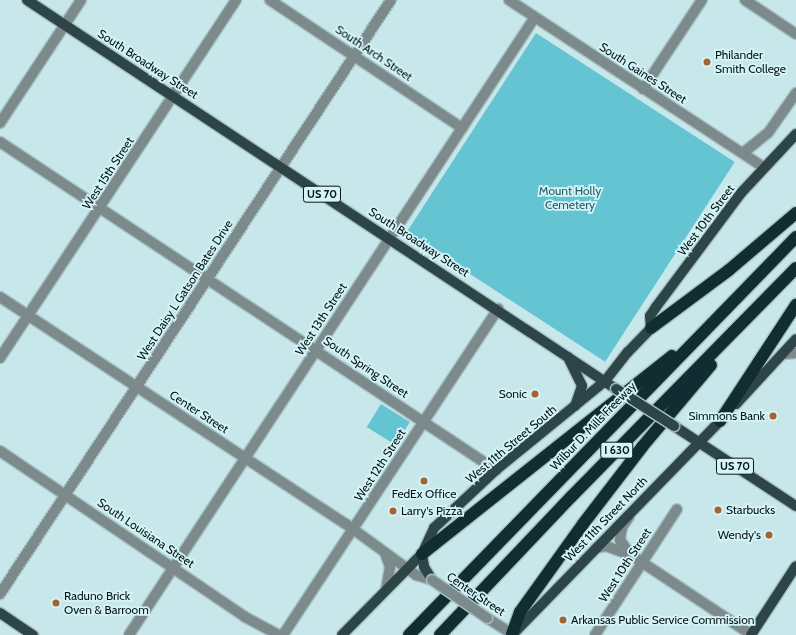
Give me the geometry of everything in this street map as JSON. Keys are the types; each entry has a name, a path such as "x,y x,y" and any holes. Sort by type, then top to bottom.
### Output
{"highway":[{"path":"651,328 729,270 796,213"},
{"name":"Wilbur D. Mills Freeway","path":"409,635 796,236"},
{"name":"I 630","path":"440,635 571,497 796,268"},
{"path":"512,635 520,612 537,587 628,465 769,295"},
{"path":"720,421 796,305"},
{"path":"422,554 638,381 700,335"}],"main road":[{"name":"South Broadway Street","path":"27,0 498,309 616,389 796,506"},
{"name":"West 10th Street","path":"651,328 650,316 656,307 763,167 796,134"},
{"name":"West 11th Street South","path":"342,635 406,568 422,554 434,528 496,470 572,410 605,381 628,352 651,328"},
{"name":"West 11th Street North","path":"512,635 720,421 796,339"},
{"path":"567,355 582,386 580,397 572,410"},
{"path":"422,554 424,567 432,580"},
{"path":"751,635 796,566"},
{"path":"0,613 33,635"}],"street":[{"path":"0,123 81,0"},
{"name":"West 15th Street","path":"0,358 236,0"},
{"name":"South Arch Street","path":"270,0 462,128"},
{"name":"West Daisy L Gatson Bates Drive","path":"0,594 391,0"},
{"name":"South Gaines Street","path":"509,0 763,167"},
{"path":"643,89 702,0"},
{"path":"745,0 796,34"},
{"name":"West 13th Street","path":"129,635 391,239 535,17"},
{"path":"743,153 768,133 796,93"},
{"name":"South Spring Street","path":"0,142 317,350 496,470"},
{"name":"Center Street","path":"0,297 383,549 406,568 432,580 512,635"},
{"name":"West 12th Street","path":"283,635 498,309"},
{"path":"782,354 796,353"},
{"name":"South Louisiana Street","path":"0,452 174,567 245,617 279,635"},
{"path":"634,509 621,533 621,543 631,555 751,635"},
{"name":"West 10th Street","path":"595,635 677,509"},
{"path":"596,548 606,546 631,555"},
{"path":"383,549 390,567 386,589"}],"green space":[{"name":"Mount Holly Cemetery","path":"536,33 735,162 605,362 406,233"},
{"path":"381,404 410,422 396,445 367,427"}],"place":[{"name":"Philander Smith College","path":"707,62"},
{"name":"Sonic","path":"535,394"},
{"name":"Simmons Bank","path":"773,416"},
{"name":"FedEx Office","path":"424,481"},
{"name":"Starbucks","path":"718,510"},
{"name":"Larry's Pizza","path":"393,511"},
{"name":"Wendy's","path":"769,535"},
{"name":"Raduno Brick Oven & Barroom","path":"56,603"},
{"name":"Arkansas Public Service Commission","path":"563,620"}]}
